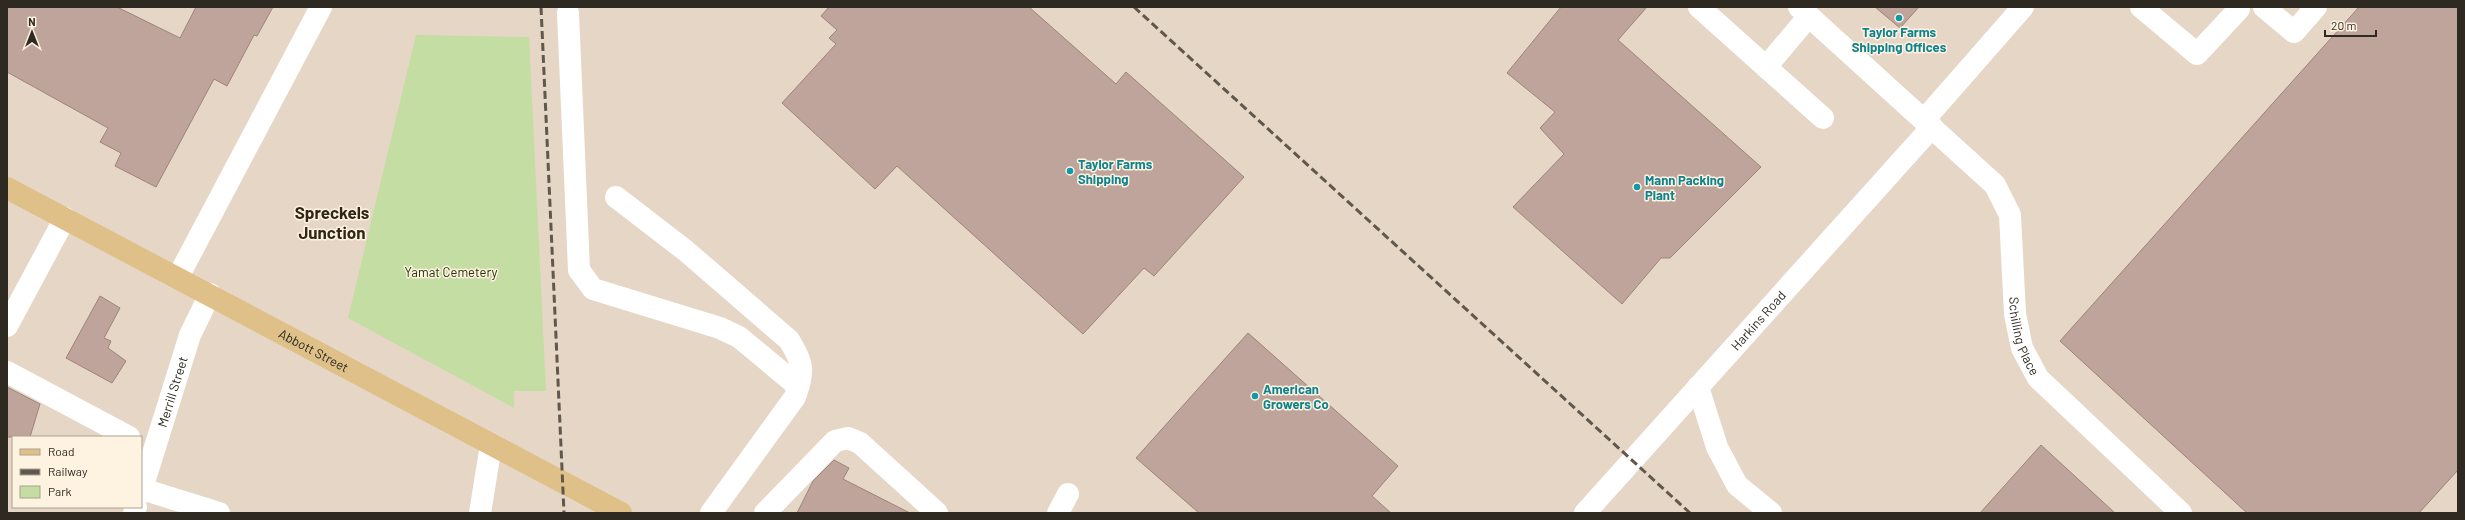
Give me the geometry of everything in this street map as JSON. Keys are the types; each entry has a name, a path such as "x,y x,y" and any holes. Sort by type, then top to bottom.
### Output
{"main road":[{"name":"Abbott Street","path":"7,188 178,277 621,513"}],"street":[{"path":"178,277 321,7"},
{"path":"1699,7 1823,118"},
{"name":"Harkins Road","path":"1584,513 1698,387 1928,124 2023,7"},
{"path":"2141,7 2197,54 2239,8"},
{"path":"2264,7 2294,32 2316,7"},
{"path":"1766,67 1804,11"},
{"name":"Schilling Place","path":"1804,11 1996,185 2010,215 2015,314 2022,348 2038,378 2181,513"},
{"path":"568,13 579,270 593,289 720,328 739,337 798,386"},
{"path":"616,197 686,251 790,340 801,359 801,378 795,396 711,513"},
{"path":"7,326 65,218"},
{"name":"Merrill Street","path":"142,484 148,447 190,335 210,294"},
{"path":"7,372 127,436"},
{"path":"1698,387 1717,447 1737,485 1771,513"},
{"path":"765,513 834,441 848,438 860,443 937,513"},
{"path":"480,513 491,445"},
{"path":"142,496 219,513"}],"shaded area":[{"path":"7,7 2458,7 2458,513 7,513"}],"green space":[{"name":"Yamat Cemetery","path":"416,35 529,37 546,391 514,391 514,408 348,318"}],"building":[{"path":"7,7 117,7 180,38 196,7 273,7 257,36 254,35 227,86 214,79 156,187 115,166 121,153 100,142 108,128 7,72"},
{"name":"Taylor Farms Shipping","path":"829,7 1029,7 1116,84 1126,72 1244,177 1154,276 1144,268 1083,334 897,166 875,189 782,103 836,44 829,38 837,30 821,16"},
{"name":"Mann Packing Plant","path":"1561,7 1647,7 1618,40 1761,167 1670,258 1661,258 1622,304 1513,207 1564,154 1540,128 1555,112 1507,73"},
{"name":"Taylor Farms Shipping Offices","path":"1875,7 1919,7 1900,28"},
{"path":"2359,7 2458,7 2458,470 2419,513 2247,513 2060,341"},
{"path":"100,296 120,308 104,338 111,341 108,348 126,361 112,383 66,358"},
{"name":"American Growers Co","path":"1248,333 1398,466 1372,496 1391,513 1199,513 1136,458"},
{"path":"7,387 40,404 30,436 7,437"},
{"path":"2041,445 2115,513 1980,513"},
{"path":"834,460 849,468 843,479 910,513 797,513 813,481"}],"railway":[{"path":"541,7 564,513"},
{"path":"1134,7 1690,513"}],"place":[{"name":"Taylor Farms Shipping Offices","path":"1899,18"},
{"name":"Taylor Farms Shipping","path":"1070,171"},
{"name":"Mann Packing Plant","path":"1637,187"},
{"name":"American Growers Co","path":"1255,396"}],"district":[{"name":"Spreckels Junction","path":"332,222"}]}
